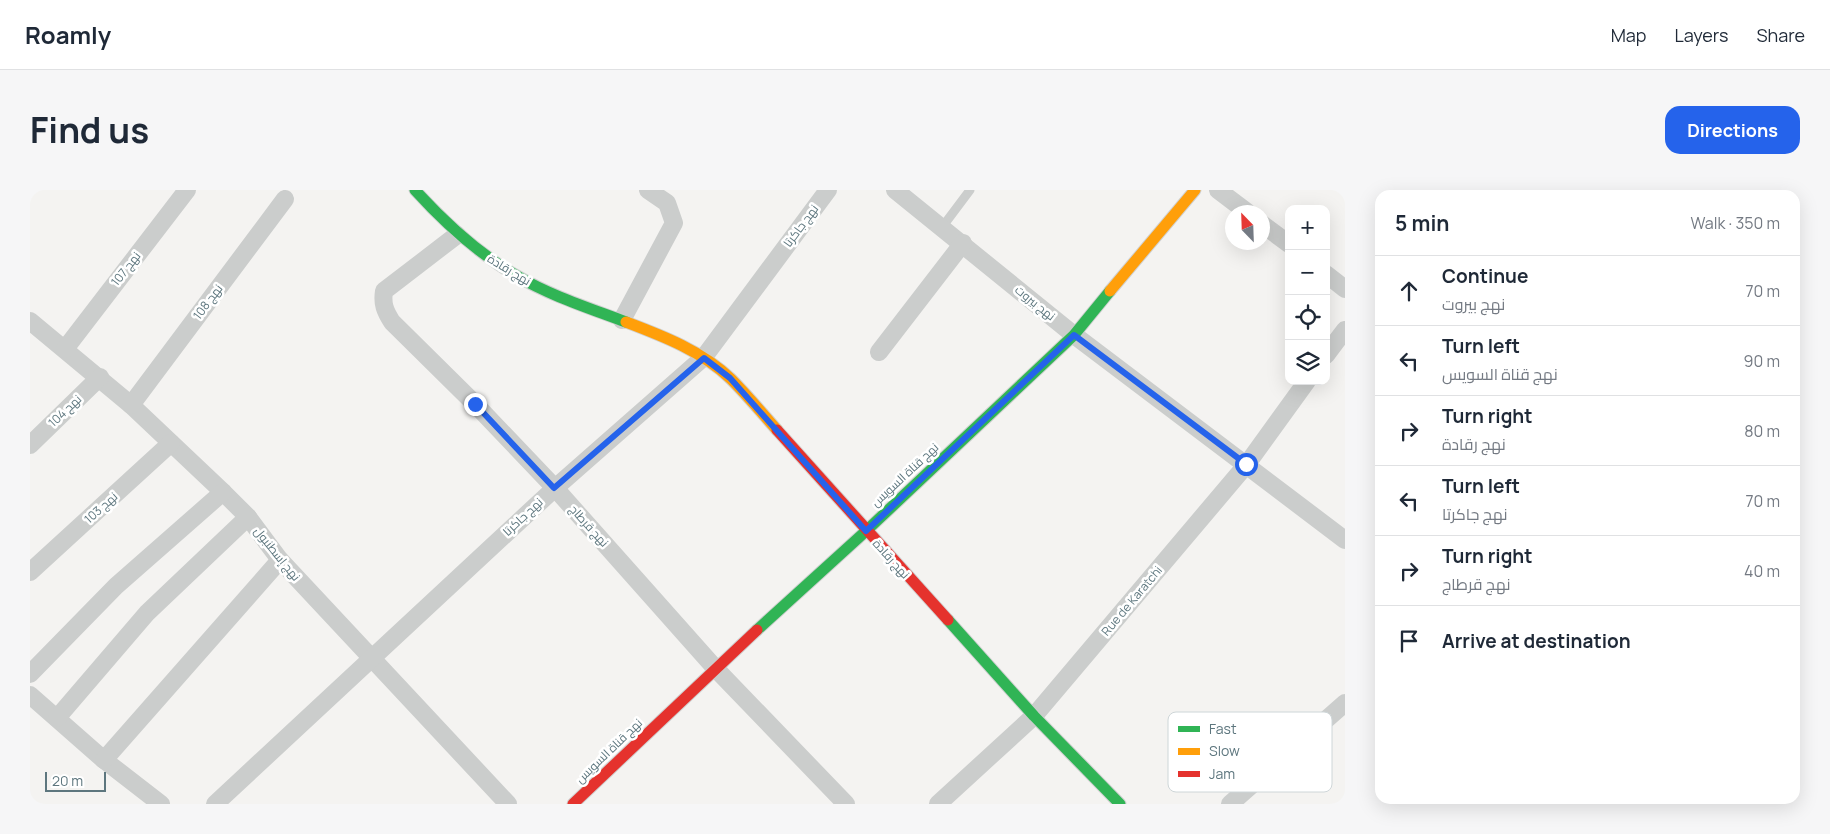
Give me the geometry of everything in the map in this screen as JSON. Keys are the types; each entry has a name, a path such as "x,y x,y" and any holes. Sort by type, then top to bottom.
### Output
{"street":[{"name":"نهج 107","path":"65,349 187,190"},
{"name":"نهج رقادة","path":"415,190 457,235 502,268 559,296 622,320 704,358 730,378 1034,716 1120,804"},
{"path":"622,320 674,223 667,203 648,190"},
{"name":"نهج جاكرتا","path":"215,804 554,488 704,358 828,190"},
{"name":"نهج بيروت","path":"895,190 943,226 1074,335 1345,540"},
{"name":"نهج قناة السويس","path":"573,804 715,668 866,531 1074,335 1195,190"},
{"path":"1218,190 1238,205"},
{"name":"نهج 108","path":"131,405 284,199"},
{"path":"1270,230 1285,241"},
{"name":"نهج قرطاج","path":"457,235 384,291 382,300 385,311 392,322 475,404 554,488 715,668 846,804"},
{"path":"879,352 963,243"},
{"path":"1330,277 1345,289"},
{"name":"نهج إسطنبول","path":"30,322 100,377 223,492 248,518 280,560 508,804"},
{"path":"1330,350 1345,330"},
{"name":"نهج 104","path":"30,445 100,377"},
{"name":"Rue de Karatchi","path":"938,804 1034,716 1246,464 1304,385"},
{"name":"نهج 103","path":"30,572 171,443"},
{"path":"30,674 116,586 223,492"},
{"path":"57,718 147,613 248,518"},
{"path":"104,760 280,560"},
{"path":"30,695 104,760 161,804"},
{"path":"1332,714 1345,703"},
{"path":"1230,804 1244,792"}],"lane":[{"path":"943,226 970,190"}],"traffic: fast":[{"path":"415,190 462,237 502,267 543,290 626,322"},
{"path":"757,630 866,531 1074,335 1110,291"},
{"path":"948,620 1034,716 1120,804"}],"traffic: slow":[{"path":"1110,291 1195,190"},
{"path":"626,322 682,345 708,360 731,379 777,430"}],"traffic: jam":[{"path":"777,430 948,620"},
{"path":"573,804 757,630"}],"route":[{"path":"475,404 554,488 704,358 730,378 866,531 1074,335 1246,464"}]}
